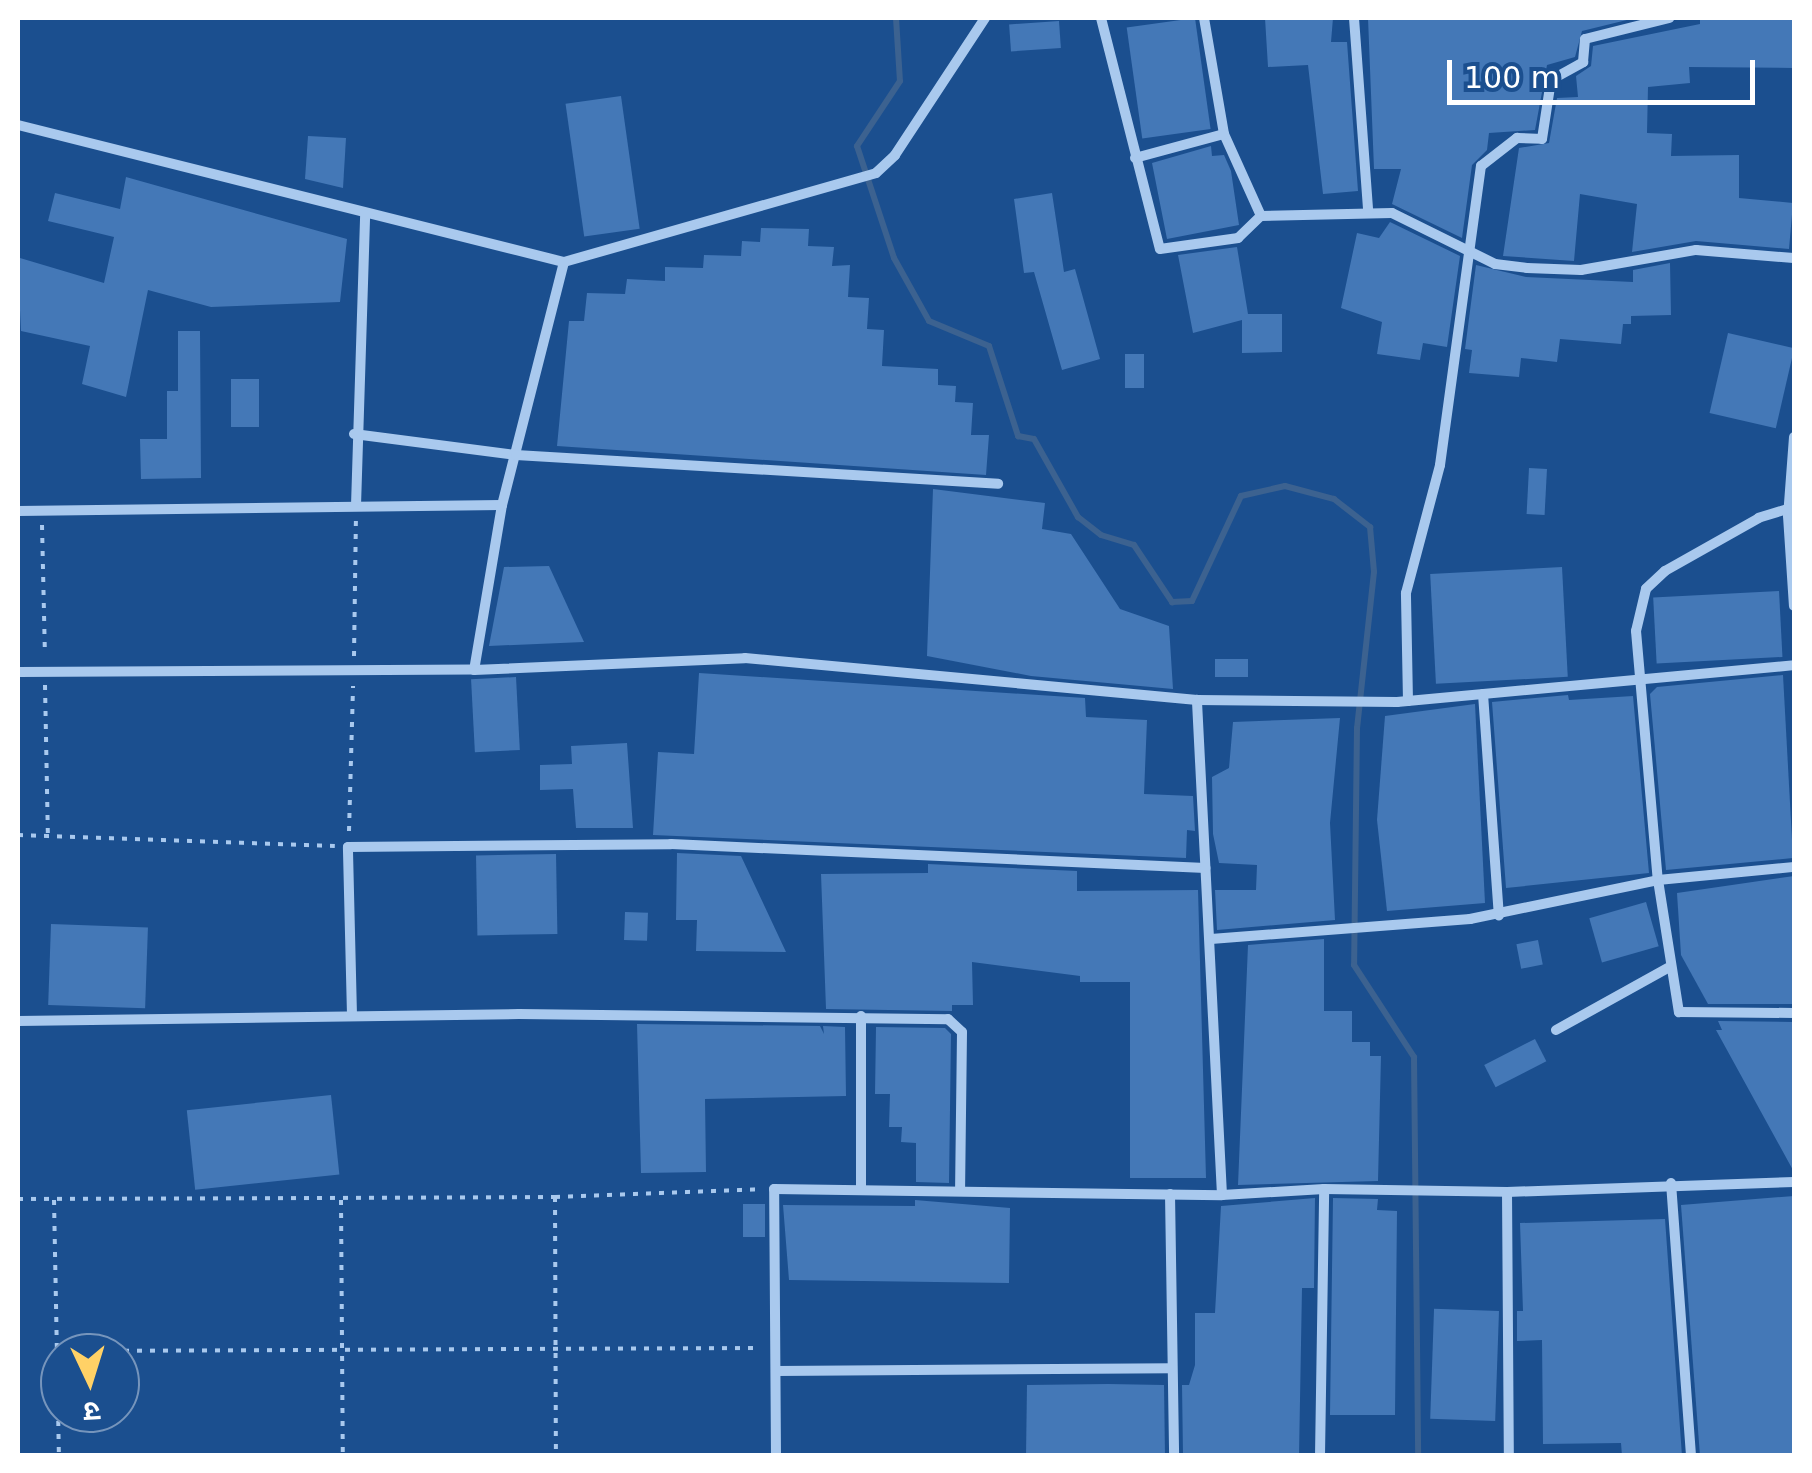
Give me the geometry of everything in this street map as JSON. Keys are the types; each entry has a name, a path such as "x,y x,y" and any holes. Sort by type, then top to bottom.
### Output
{"street":[{"path":"18,126 564,262 876,173 896,155 985,18"},
{"path":"1101,18 1161,251 1238,238 1260,216 1368,210 1444,233 1495,264 1556,270 1696,250 1794,258"},
{"path":"1204,18 1224,134 1260,216"},
{"path":"1354,18 1368,210"},
{"path":"1402,701 1406,593 1440,465 1481,166 1517,138 1542,139 1550,80 1583,62 1585,38 1669,18"},
{"path":"1136,158 1224,134"},
{"path":"356,506 354,434 365,214"},
{"path":"474,670 502,505 564,262"},
{"path":"354,434 516,455 998,484"},
{"path":"1794,437 1794,606"},
{"path":"18,511 502,505"},
{"path":"1791,507 1688,557 1646,589 1636,631 1668,968 1684,1017 1794,1012"},
{"path":"18,672 354,667 474,670 744,658 1197,700 1340,704 1794,665"},
{"path":"1482,694 1499,915"},
{"path":"1197,700 1222,1195"},
{"path":"352,1015 348,847 671,844 1205,868"},
{"path":"1210,939 1499,915 1658,880 1794,867"},
{"path":"1556,1030 1668,968"},
{"path":"18,1021 352,1015 862,1016 960,1025 960,1191"},
{"path":"860,1190 862,1016"},
{"path":"776,1456 774,1189 1222,1195 1324,1189 1507,1192 1794,1182"},
{"path":"1672,1184 1691,1456"},
{"path":"1320,1456 1324,1189"},
{"path":"1507,1192 1509,1456"},
{"path":"1170,1194 1174,1456"},
{"path":"776,1370 1172,1368"}],"path":[{"path":"18,835 348,847 356,506"},
{"path":"18,1198 341,1200 774,1189"},
{"path":"555,1197 559,1352 556,1456"},
{"path":"54,1200 58,1333"},
{"path":"341,1200 343,1456"},
{"path":"140,1352 342,1354 776,1348"}],"building":[{"path":"1195,18 1211,129 1142,139 1127,28"},
{"path":"1265,18 1333,18 1331,42 1347,42 1358,191 1323,194 1308,65 1268,67"},
{"path":"1368,18 1635,18 1582,31 1575,57 1547,65 1535,130 1489,133 1487,150 1472,165 1462,238 1392,204 1401,169 1374,169"},
{"path":"1700,18 1794,18 1794,68 1689,67 1690,83 1648,87 1647,133 1672,134 1671,156 1739,155 1739,198 1793,203 1789,249 1696,241 1632,252 1637,204 1580,194 1574,261 1503,256 1519,148 1549,143 1557,98 1578,97 1576,76 1591,66 1593,46 1700,24"},
{"path":"1059,21 1061,48 1011,51 1009,24"},
{"path":"621,96 640,229 584,236 566,104"},
{"path":"308,136 346,138 343,188 305,179"},
{"path":"1211,146 1212,156 1224,155 1231,171 1239,225 1167,239 1152,163"},
{"path":"126,177 347,239 340,302 211,307 148,290 126,397 82,384 90,346 21,331 20,258 104,283 114,237 48,221 55,193 120,209"},
{"path":"1052,193 1064,272 1075,269 1100,359 1062,370 1034,272 1024,273 1014,199"},
{"path":"1390,222 1460,256 1447,347 1423,343 1420,360 1377,354 1382,322 1341,308 1357,233 1379,238"},
{"path":"761,228 809,229 808,246 834,247 832,266 850,265 848,297 869,298 867,329 884,330 882,366 938,369 938,385 956,386 955,402 973,403 971,435 989,435 986,475 557,446 569,321 584,321 587,293 625,294 627,279 665,281 665,267 703,268 704,255 741,256 742,241 760,242"},
{"path":"1237,247 1248,314 1282,314 1282,352 1242,353 1242,320 1193,333 1178,255"},
{"path":"1670,263 1671,315 1631,316 1631,324 1623,324 1621,344 1560,339 1557,362 1521,358 1519,377 1469,373 1472,350 1465,349 1476,265 1526,277 1633,282 1633,270"},
{"path":"178,331 200,331 201,478 141,479 140,439 167,439 167,391 178,391"},
{"path":"1728,333 1794,348 1776,428 1710,413"},
{"path":"1125,354 1144,354 1144,388 1125,388"},
{"path":"231,379 259,379 259,427 231,427"},
{"path":"1529,468 1547,469 1545,515 1527,514"},
{"path":"933,489 1045,503 1042,529 1071,534 1120,609 1169,626 1173,689 1031,676 927,656"},
{"path":"549,566 584,642 489,646 504,567"},
{"path":"1562,567 1568,677 1436,684 1430,574"},
{"path":"1779,591 1782,657 1657,664 1653,598"},
{"path":"1215,659 1248,659 1248,677 1215,677"},
{"path":"699,673 1085,698 1086,717 1147,720 1144,794 1193,796 1195,831 1187,830 1186,858 653,835 658,752 694,754"},
{"path":"1783,675 1793,858 1666,870 1650,694 1657,687"},
{"path":"516,677 520,750 475,752 471,679"},
{"path":"1568,695 1569,700 1633,696 1649,873 1506,888 1492,702"},
{"path":"1475,704 1485,903 1387,911 1377,820 1385,716"},
{"path":"1340,718 1330,823 1335,920 1217,930 1215,890 1256,890 1257,865 1219,863 1213,834 1212,777 1229,768 1233,722"},
{"path":"627,743 633,828 576,828 573,789 540,790 540,765 572,764 571,746"},
{"path":"677,853 741,856 786,952 696,951 697,920 676,920"},
{"path":"556,854 557,934 477,935 476,855"},
{"path":"928,864 1077,871 1077,891 1198,890 1206,1178 1130,1178 1130,982 1080,982 1080,976 972,962 973,1005 952,1005 952,1011 826,1009 821,874 928,873"},
{"path":"1794,876 1794,1004 1708,1004 1681,955 1677,893"},
{"path":"1646,902 1659,946 1602,962 1589,918"},
{"path":"625,912 648,913 647,941 624,940"},
{"path":"51,924 148,927 145,1008 48,1005"},
{"path":"1324,939 1324,1011 1352,1011 1352,1042 1370,1042 1370,1056 1381,1056 1378,1181 1238,1185 1248,945"},
{"path":"1538,940 1543,965 1521,969 1516,944"},
{"path":"1718,1021 1794,1022 1794,1172 1716,1030 1722,1030"},
{"path":"637,1024 820,1026 824,1034 823,1026 845,1027 846,1096 705,1099 706,1172 641,1173"},
{"path":"876,1027 945,1028 951,1034 949,1183 916,1182 916,1143 901,1142 902,1127 889,1127 890,1094 875,1094"},
{"path":"1535,1039 1546,1061 1496,1087 1484,1065"},
{"path":"331,1095 339,1175 195,1190 187,1110"},
{"path":"1794,1196 1794,1456 1700,1456 1681,1205"},
{"path":"1315,1198 1314,1288 1302,1288 1299,1456 1183,1456 1182,1385 1189,1385 1195,1365 1195,1313 1215,1313 1221,1206"},
{"path":"1333,1198 1378,1199 1377,1210 1397,1211 1395,1415 1330,1415"},
{"path":"915,1200 1010,1208 1009,1283 789,1280 783,1205 915,1206"},
{"path":"743,1204 765,1204 765,1237 743,1237"},
{"path":"1665,1219 1682,1456 1622,1456 1621,1443 1543,1444 1542,1340 1517,1341 1517,1311 1523,1311 1520,1223"},
{"path":"1434,1309 1499,1311 1495,1421 1430,1419"},
{"path":"1027,1385 1164,1385 1165,1456 1026,1456"}],"waterway":[{"path":"896,18 900,81 857,146 894,258 929,321 989,346 1018,436 1034,439 1078,517 1101,535 1134,545 1172,602 1192,601 1241,496 1285,486 1334,499 1370,527 1374,572 1357,728 1354,965 1414,1057 1418,1456"}]}
